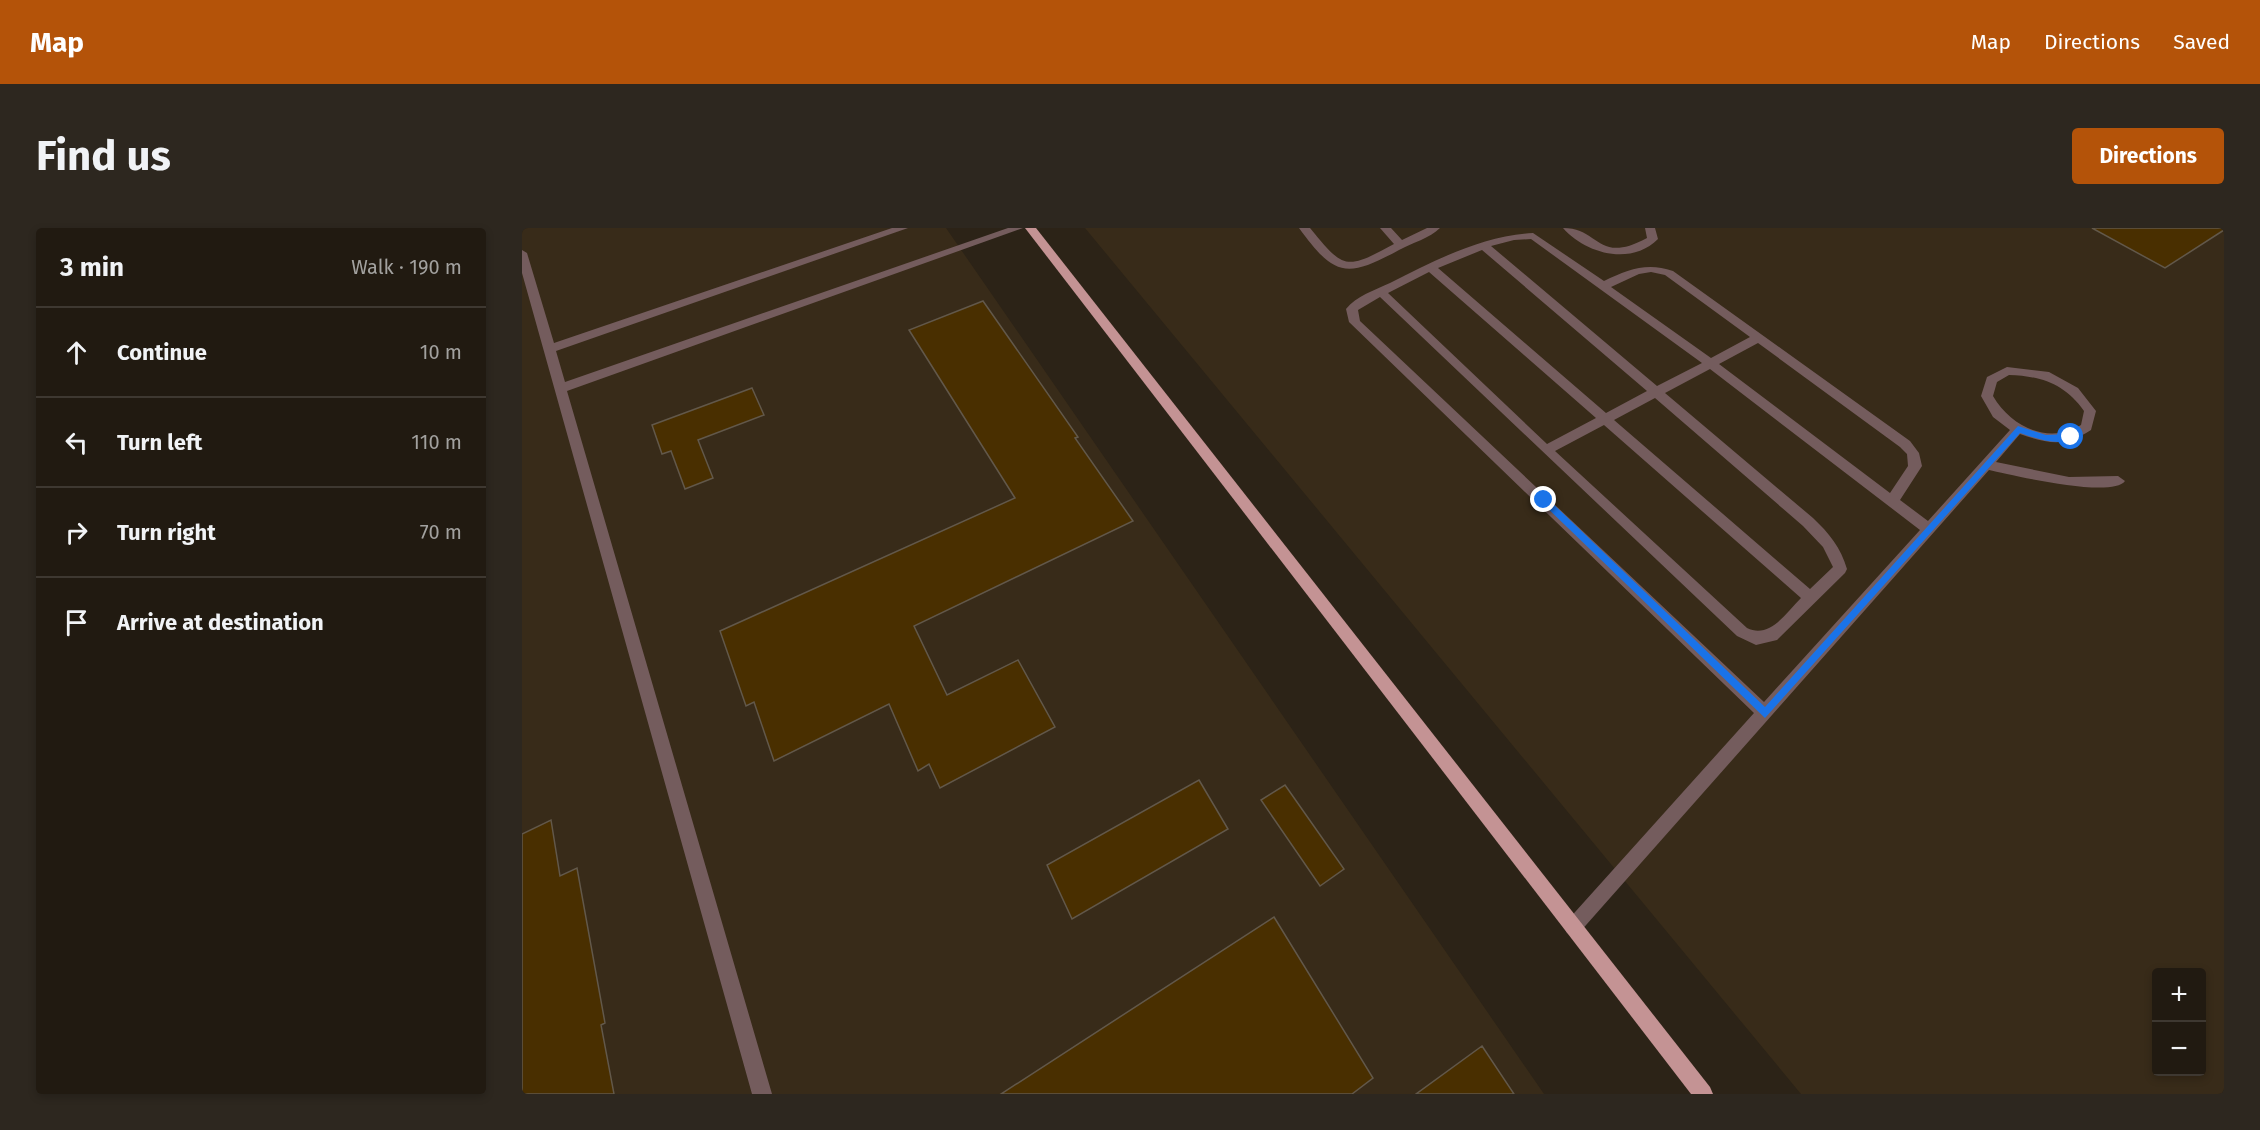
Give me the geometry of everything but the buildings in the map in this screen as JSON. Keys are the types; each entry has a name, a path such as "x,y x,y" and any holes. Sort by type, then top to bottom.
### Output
{"main road":[{"path":"1030,228 1703,1094"}],"lane":[{"path":"550,349 903,228"},
{"path":"562,388 1018,228"},
{"path":"1304,228 1334,262 1348,266 1361,264 1435,228"},
{"path":"1385,228 1401,245"},
{"path":"1568,228 1593,247 1612,253 1636,249 1653,239 1650,228"},
{"path":"1765,713 1355,322 1352,309 1360,302 1431,268 1484,246 1520,235 1533,236 1712,364 1930,530"},
{"path":"1381,292 1546,450 1742,632 1756,639 1772,636 1840,569 1837,557 1825,540 1794,509 1484,246"},
{"path":"522,254 762,1094"},
{"path":"1604,286 1645,268 1655,267 1669,273 1905,444 1913,453 1915,466 1892,501"},
{"path":"1431,268 1811,598"},
{"path":"1546,450 1758,338"},
{"path":"2007,371 2032,371 2058,379 2080,394 2090,411 2087,428 2071,437 2046,438 2018,429 1997,414 1987,396 1991,380 2007,371"},
{"path":"1573,927 2018,429"},
{"path":"1988,465 2069,482 2118,481"}],"shaded area":[{"path":"522,228 946,228 1544,1094 522,1094"},
{"path":"1085,228 2224,228 2224,1094 1801,1094"}],"route":[{"path":"1544,500 1765,713 2018,429 2046,438 2071,437"}]}
